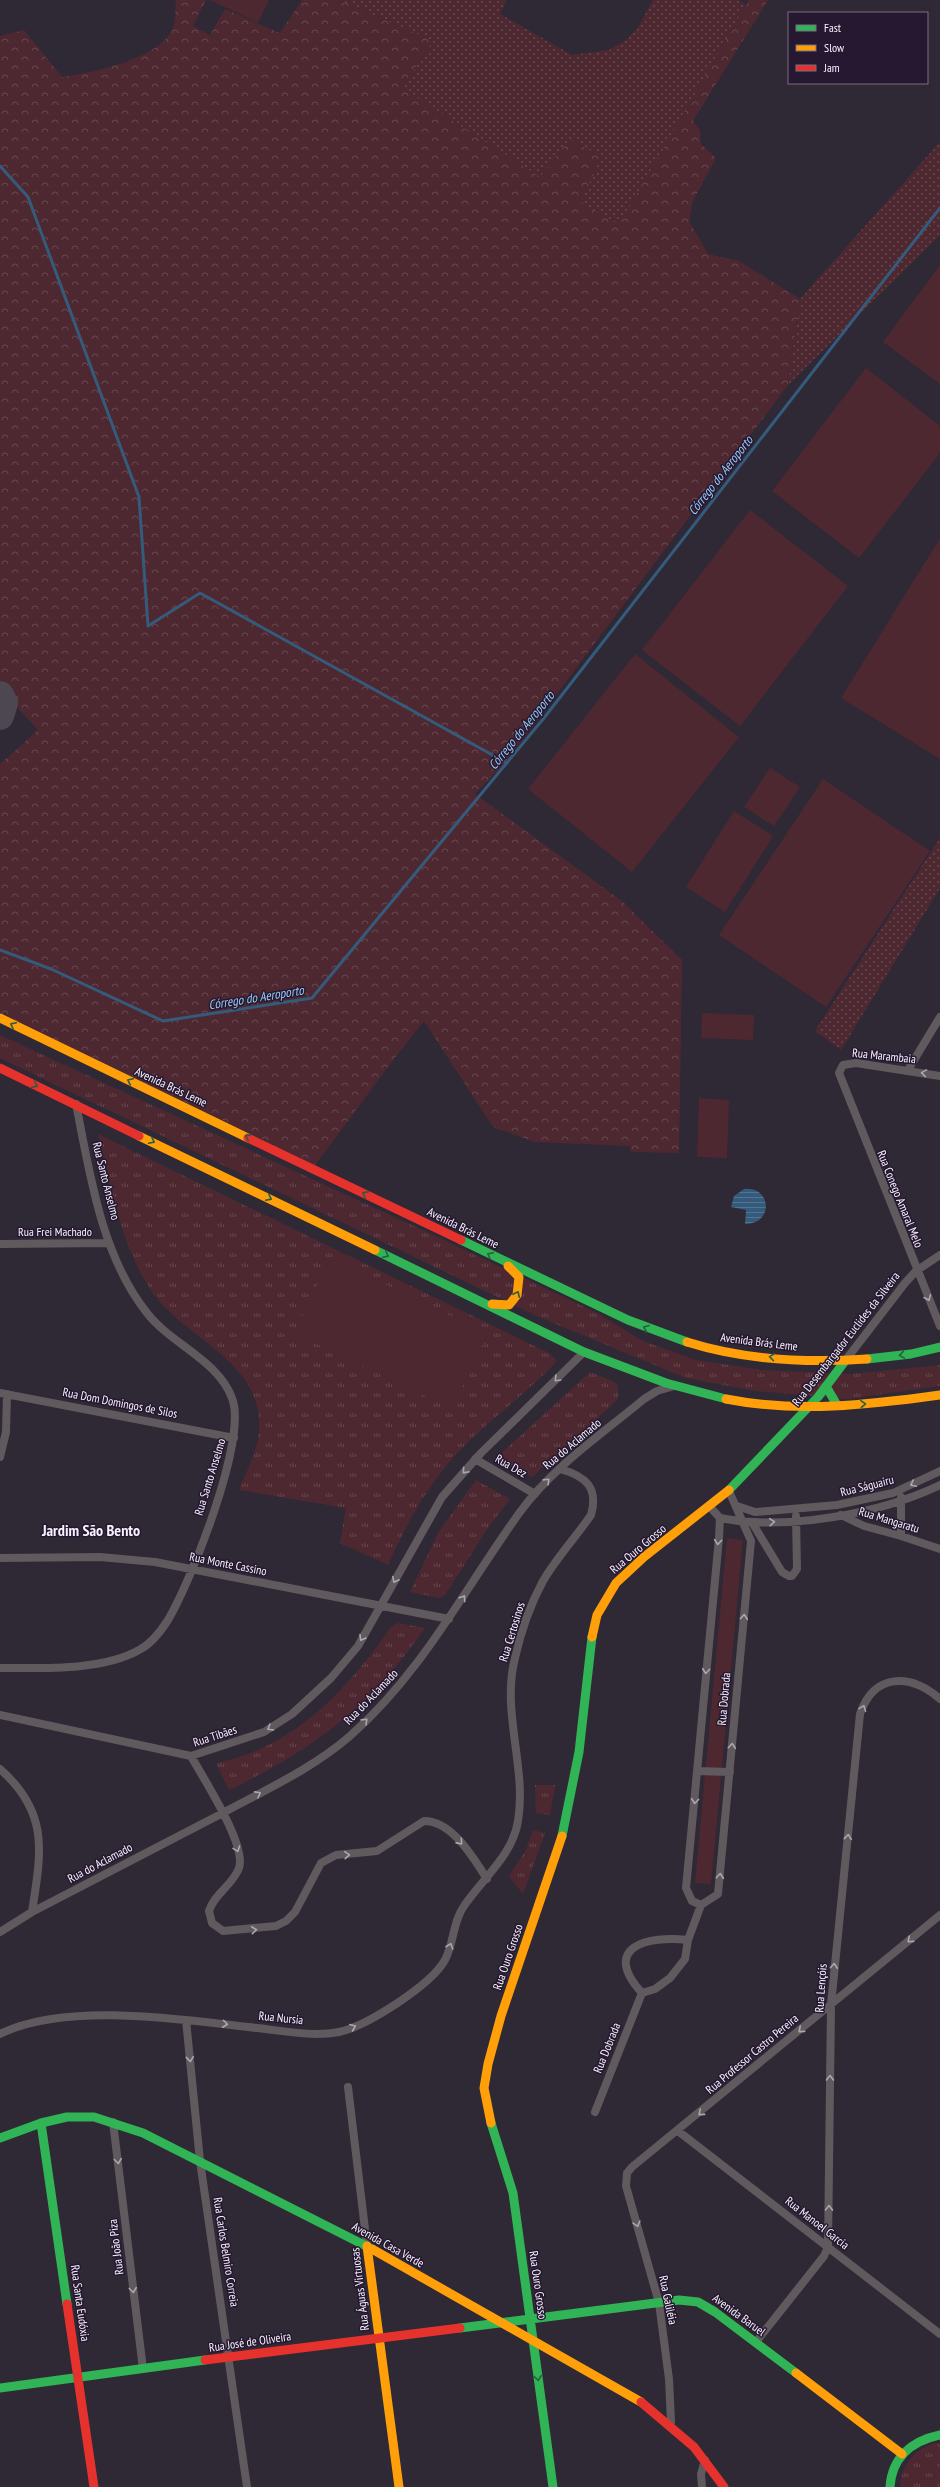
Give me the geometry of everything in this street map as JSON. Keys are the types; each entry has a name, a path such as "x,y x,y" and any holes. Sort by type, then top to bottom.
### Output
{"main road":[{"name":"Avenida Brás Leme","path":"0,1018 618,1316 674,1339 728,1351 782,1358 844,1361 884,1358 940,1348"},
{"path":"0,1068 584,1352 638,1373 717,1397 751,1402 810,1407 908,1400 940,1395"},
{"path":"486,1304 504,1306 510,1303 518,1294 519,1277 505,1262"},
{"name":"Rua Desembargador Euclides da Silveira","path":"729,1491 827,1388 844,1361"},
{"path":"827,1388 838,1405"},
{"name":"Rua Ouro Grosso","path":"553,2487 513,2193 486,2106 484,2088 488,2064 501,2016 566,1823 579,1752 591,1640 598,1615 616,1583 631,1568 729,1491"},
{"name":"Avenida Casa Verde","path":"0,2138 41,2123 67,2117 94,2118 113,2122 143,2133 367,2246 631,2395 671,2422 705,2460 724,2487"},
{"name":"Rua Santa Eudóxia","path":"41,2123 94,2487"},
{"name":"Rua Águas Virtuosas","path":"367,2246 399,2487"},
{"name":"Avenida Baruel","path":"503,2323 531,2318 679,2300 698,2302 756,2342 902,2454"},
{"name":"Rua José de Oliveira","path":"0,2388 378,2336 503,2323"},
{"path":"890,2487 894,2468 902,2454 913,2444 927,2437 940,2435"}],"street":[{"path":"908,1070 940,1017"},
{"name":"Rua Marambaia","path":"840,1081 840,1069 848,1062 940,1076"},
{"name":"Rua Conego Amaral Melo","path":"840,1081 916,1271 940,1326"},
{"name":"Rua Santo Anselmo","path":"0,1668 75,1666 114,1661 140,1650 157,1635 168,1619 191,1569 213,1511 234,1438 236,1409 225,1385 217,1374 165,1332 148,1314 130,1286 109,1243 76,1104"},
{"name":"Rua Frei Machado","path":"0,1244 109,1243"},
{"name":"Rua Desembargador Euclides da Silveira","path":"844,1361 916,1271 940,1255"},
{"name":"Rua Tibães","path":"0,1715 191,1756 264,1732 292,1714 331,1678 358,1646 442,1497 475,1459 584,1352"},
{"name":"Rua do Aclamado","path":"0,1932 32,1912 311,1765 350,1736 386,1701 415,1667 521,1511 535,1494 560,1469 644,1399 657,1391 677,1385"},
{"path":"0,1457 6,1432 4,1393"},
{"name":"Rua Dom Domingos de Silos","path":"4,1393 234,1438"},
{"name":"Rua Dez","path":"475,1459 535,1494"},
{"name":"Rua Certosinos","path":"487,1879 511,1841 518,1823 520,1796 510,1704 514,1661 521,1634 543,1581 591,1514 594,1505 594,1495 591,1486 573,1473 560,1469"},
{"name":"Rua Ságuairu","path":"736,1506 755,1512 837,1506 900,1490 940,1471"},
{"name":"Rua Ságuairu","path":"720,1518 753,1524 842,1516 902,1500 940,1485"},
{"path":"900,1490 902,1500 901,1536"},
{"name":"Rua Dobrada","path":"720,1518 686,1888 692,1901 701,1905 718,1894 751,1541 729,1491"},
{"name":"Rua Mangaratu","path":"837,1506 842,1516 864,1526 940,1549"},
{"path":"710,1507 720,1518"},
{"path":"753,1524 782,1572 792,1576 797,1569 796,1509"},
{"name":"Rua Monte Cassino","path":"0,1558 100,1557 156,1562 449,1619"},
{"name":"Rua Lençóis","path":"828,2247 831,2005 859,1722 863,1705 872,1691 879,1686 893,1681 902,1681 922,1687 940,1699"},
{"path":"191,1756 224,1812 240,1862 235,1876 217,1896 209,1911 212,1923 223,1931 263,1929 286,1921 295,1912 321,1863 336,1855 377,1851 424,1821 438,1823 446,1829 475,1860 487,1879"},
{"path":"0,1769 15,1782 27,1799 36,1821 40,1844 32,1912"},
{"path":"697,1771 730,1772"},
{"name":"Rua Nursia","path":"0,2034 26,2023 65,2017 186,2020 316,2034 330,2034 355,2027 421,1987 435,1975 446,1958 460,1911 487,1879"},
{"path":"688,1940 657,1939 637,1945 628,1953 626,1958 627,1972 642,1993 655,1989 677,1970 685,1959 688,1940 701,1905"},
{"name":"Rua Professor Castro Pereira","path":"626,2186 627,2173 632,2167 678,2131 940,1915"},
{"name":"Rua Dobrada","path":"595,2112 642,1993"},
{"name":"Rua Carlos Belmiro Correia","path":"186,2020 200,2161 248,2487"},
{"name":"Rua Águas Virtuosas","path":"348,2087 367,2246"},
{"name":"Rua João Piza","path":"113,2122 143,2368"},
{"name":"Rua Manoel Garcia","path":"678,2131 940,2334"},
{"name":"Rua Galiléia","path":"626,2186 659,2303 669,2379 671,2422"},
{"path":"756,2342 824,2256 828,2247"},
{"path":"702,2487 701,2474 705,2460"}],"green space":[{"path":"176,0 206,0 193,26 210,35 225,9 280,33 302,0 340,0 433,41 402,88 540,177 570,139 601,157 581,202 619,225 749,0 768,0 693,121 700,130 701,144 716,158 693,201 689,221 708,254 739,261 800,299 788,385 505,763 475,794 623,902 682,960 679,1153 631,1152 630,1146 535,1142 493,1127 424,1021 396,1056 315,1165 0,1013 0,764 38,730 0,688 0,36 24,30 62,77 90,72 139,57 153,49 164,40 173,27 175,20"},
{"path":"210,0 269,0 258,23"},
{"path":"340,0 505,0 506,1 500,14 572,55 609,50 626,40 637,29 653,0 738,0 746,5 620,226 580,202 601,157 570,139 540,177 402,88 433,41"},
{"path":"940,142 940,235 788,385 800,299"},
{"path":"940,265 940,384 883,342"},
{"path":"866,368 940,426 940,453 859,558 772,491"},
{"path":"750,510 848,586 740,726 642,650"},
{"path":"940,540 940,759 841,698"},
{"path":"635,654 739,737 632,872 528,789"},
{"path":"770,768 800,787 774,826 744,807"},
{"path":"823,779 930,851 826,1007 719,935"},
{"path":"734,811 773,836 725,912 686,887"},
{"path":"940,838 940,888 841,1050 815,1031"},
{"path":"702,1013 754,1015 753,1040 701,1038"},
{"path":"0,1035 427,1232 597,1313 643,1341 696,1360 763,1370 851,1374 940,1365 940,1386 848,1399 756,1391 686,1378 539,1317 0,1058"},
{"path":"699,1098 729,1100 727,1158 697,1157"},
{"path":"98,1134 549,1353 557,1361 535,1383 454,1456 431,1485 412,1516 388,1565 340,1543 346,1508 239,1490 258,1439 258,1412 251,1390 238,1371 222,1355 183,1324 165,1307 150,1289 131,1253 124,1234"},
{"path":"330,1258 488,1334 452,1409 294,1333"},
{"path":"590,1372 613,1381 618,1386 618,1398 611,1406 532,1477 497,1457"},
{"path":"476,1480 510,1499 490,1525 445,1595 439,1598 410,1592 438,1533"},
{"path":"727,1538 743,1540 711,1884 695,1883"},
{"path":"397,1623 425,1628 384,1680 362,1703 339,1723 288,1759 229,1790 216,1763 244,1755 270,1744 294,1730 316,1713 337,1694 356,1673 391,1627"},
{"path":"535,1785 555,1785 550,1815 536,1813"},
{"path":"533,1830 545,1833 523,1894 509,1876 526,1850"},
{"path":"934,2443 940,2443 940,2487 900,2487 903,2472 910,2459 920,2450"}],"water":[{"path":"744,1189 753,1190 760,1193 766,1205 765,1212 761,1218 754,1222 745,1224 746,1210 731,1207 734,1196"}],"waterway":[{"path":"0,166 28,197 139,497 148,626 200,593 507,763"},
{"name":"Córrego do Aeroporto","path":"0,950 51,969 163,1021 312,998 544,718 940,208"}],"taxiway":[{"path":"0,695 4,703 0,716"}],"traffic: fast":[{"path":"461,1240 628,1320 687,1342"},
{"path":"375,1250 584,1352 666,1383 726,1399"},
{"path":"867,1359 911,1354 940,1347"},
{"path":"729,1490 818,1397 845,1361"},
{"path":"827,1388 837,1405"},
{"path":"562,1836 579,1752 592,1637"},
{"path":"0,2138 41,2123 67,2117 94,2117 143,2133 372,2249"},
{"path":"41,2123 67,2304"},
{"path":"491,2123 513,2193 553,2487"},
{"path":"460,2328 679,2300 698,2302 715,2312 796,2373"},
{"path":"0,2388 205,2360"},
{"path":"890,2487 895,2467 905,2452 921,2441 940,2435"}],"traffic: slow":[{"path":"0,1018 248,1138"},
{"path":"139,1136 375,1250"},
{"path":"492,1304 509,1305 517,1295 519,1277 508,1266"},
{"path":"687,1342 731,1353 776,1359 822,1361 867,1359"},
{"path":"726,1399 779,1406 806,1407 887,1402 940,1395"},
{"path":"592,1637 597,1615 616,1583 644,1557 729,1490"},
{"path":"491,2123 484,2088 488,2064 501,2016 562,1836"},
{"path":"367,2246 399,2487"},
{"path":"372,2249 641,2402"},
{"path":"796,2373 902,2454"}],"traffic: jam":[{"path":"0,1068 139,1136"},
{"path":"248,1138 461,1240"},
{"path":"67,2304 94,2487"},
{"path":"205,2360 460,2328"},
{"path":"641,2402 694,2447 724,2487"}],"district":[{"name":"Jardim São Bento","path":"91,1530"}]}
